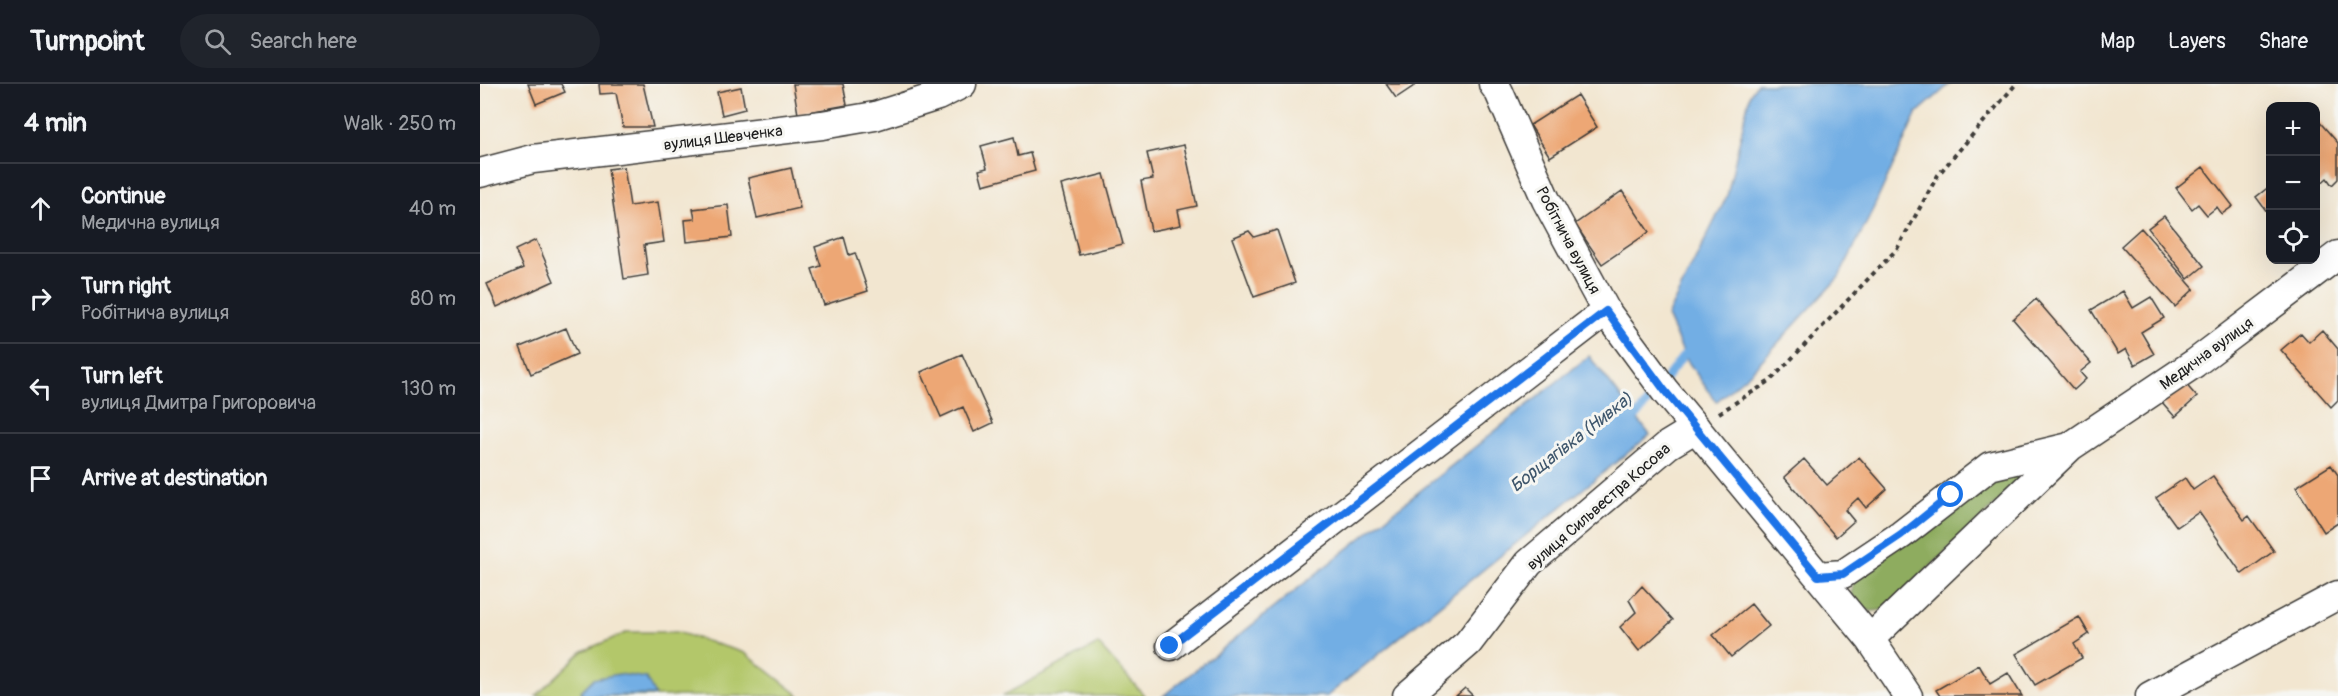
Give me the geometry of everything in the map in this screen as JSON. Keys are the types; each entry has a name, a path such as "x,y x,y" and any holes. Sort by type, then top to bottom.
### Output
{"street":[{"name":"вулиця Шевченка","path":"480,173 533,159 810,126 875,116 938,96 962,84"},
{"name":"Робітнича вулиця","path":"1492,84 1499,92 1546,200 1606,311 1661,386 1870,639 1908,696"},
{"name":"Медична вулиця","path":"1870,639 2071,446 2195,363 2338,255"},
{"path":"1170,646 1606,311"},
{"name":"вулиця Сильвестра Косова","path":"1407,696 1468,643 1529,563 1668,445 1696,428"},
{"name":"Медична вулиця","path":"1818,576 1843,574 1901,535 1990,466 2071,446"},
{"path":"2150,696 2338,595"}],"path":[{"path":"1696,428 1770,381 1897,249 1938,175 2016,84"}],"green space":[{"path":"2042,460 1886,609 1869,611 1861,608 1851,594 1854,577 1993,471"},
{"path":"628,632 677,632 745,653 800,696 536,696 583,651"},
{"path":"1098,644 1145,696 1002,696"}],"water":[{"path":"1757,84 1950,84 1917,113 1839,277 1751,372 1716,402 1686,359 1667,316 1727,196 1750,94"},
{"path":"1589,356 1650,435 1327,696 1163,696"},
{"path":"619,674 646,678 655,695 582,696 581,691 593,679"}],"building":[{"path":"528,84 561,84 565,92 536,104"},
{"path":"599,84 643,84 653,127 623,127 616,93 600,94"},
{"path":"793,84 843,84 847,105 798,114"},
{"path":"1386,84 1417,84 1396,98"},
{"path":"741,87 745,109 722,115 717,92"},
{"path":"1577,95 1597,127 1550,157 1530,125"},
{"path":"2320,123 2338,143 2338,179 2332,185 2327,178 2320,184"},
{"path":"1014,137 1018,156 1030,153 1035,171 983,185 979,170 987,168 981,146"},
{"path":"1184,145 1197,206 1178,210 1181,225 1151,231 1141,181 1153,179 1147,153"},
{"path":"624,167 630,206 658,202 664,242 644,245 648,275 624,279 608,169"},
{"path":"2203,167 2233,206 2222,214 2217,207 2207,215 2198,204 2192,209 2176,188"},
{"path":"791,168 800,208 757,218 748,178"},
{"path":"1104,174 1123,244 1079,255 1061,185"},
{"path":"2266,189 2266,211 2256,197"},
{"path":"1622,191 1649,232 1602,264 1575,224"},
{"path":"728,205 732,237 687,242 685,220 695,219 693,209"},
{"path":"2164,216 2204,266 2188,279 2148,228"},
{"path":"2141,228 2194,289 2175,307 2121,246"},
{"path":"1277,230 1295,283 1254,297 1232,238 1249,231 1254,237"},
{"path":"844,237 849,255 855,253 868,291 824,305 812,269 821,266 815,247"},
{"path":"536,240 554,281 497,307 487,284 523,268 515,250"},
{"path":"2123,291 2133,308 2151,297 2164,318 2141,332 2154,354 2135,365 2126,349 2118,354 2091,310"},
{"path":"2036,299 2091,363 2080,372 2086,379 2074,390 2013,319"},
{"path":"566,328 577,354 531,374 520,347"},
{"path":"2322,330 2338,349 2338,400 2331,407 2281,350 2301,333 2309,342"},
{"path":"962,354 993,423 974,432 963,407 941,417 921,372"},
{"path":"2183,381 2197,397 2175,417 2161,401"},
{"path":"1859,457 1887,489 1866,508 1858,498 1845,510 1854,521 1836,537 1784,477 1804,459 1827,485"},
{"path":"2331,465 2338,475 2338,523 2324,532 2296,487"},
{"path":"2213,476 2244,520 2249,516 2274,551 2242,574 2199,512 2177,527 2156,498 2185,478 2193,490"},
{"path":"1642,586 1673,620 1639,651 1620,627 1636,612 1629,600"},
{"path":"1751,604 1769,626 1731,657 1713,635"},
{"path":"2079,617 2089,634 2074,644 2082,658 2035,685 2016,654"},
{"path":"1979,665 1990,684 2008,673 2022,696 1940,696 1936,690"},
{"path":"1465,688 1473,696 1456,696"}],"waterway":[{"name":"Борщагівка (Нивка)","path":"1629,423 1637,416 1690,347"}],"route":[{"path":"1170,646 1606,311 1665,391 1818,576 1843,574 1901,535 1951,495"}]}
